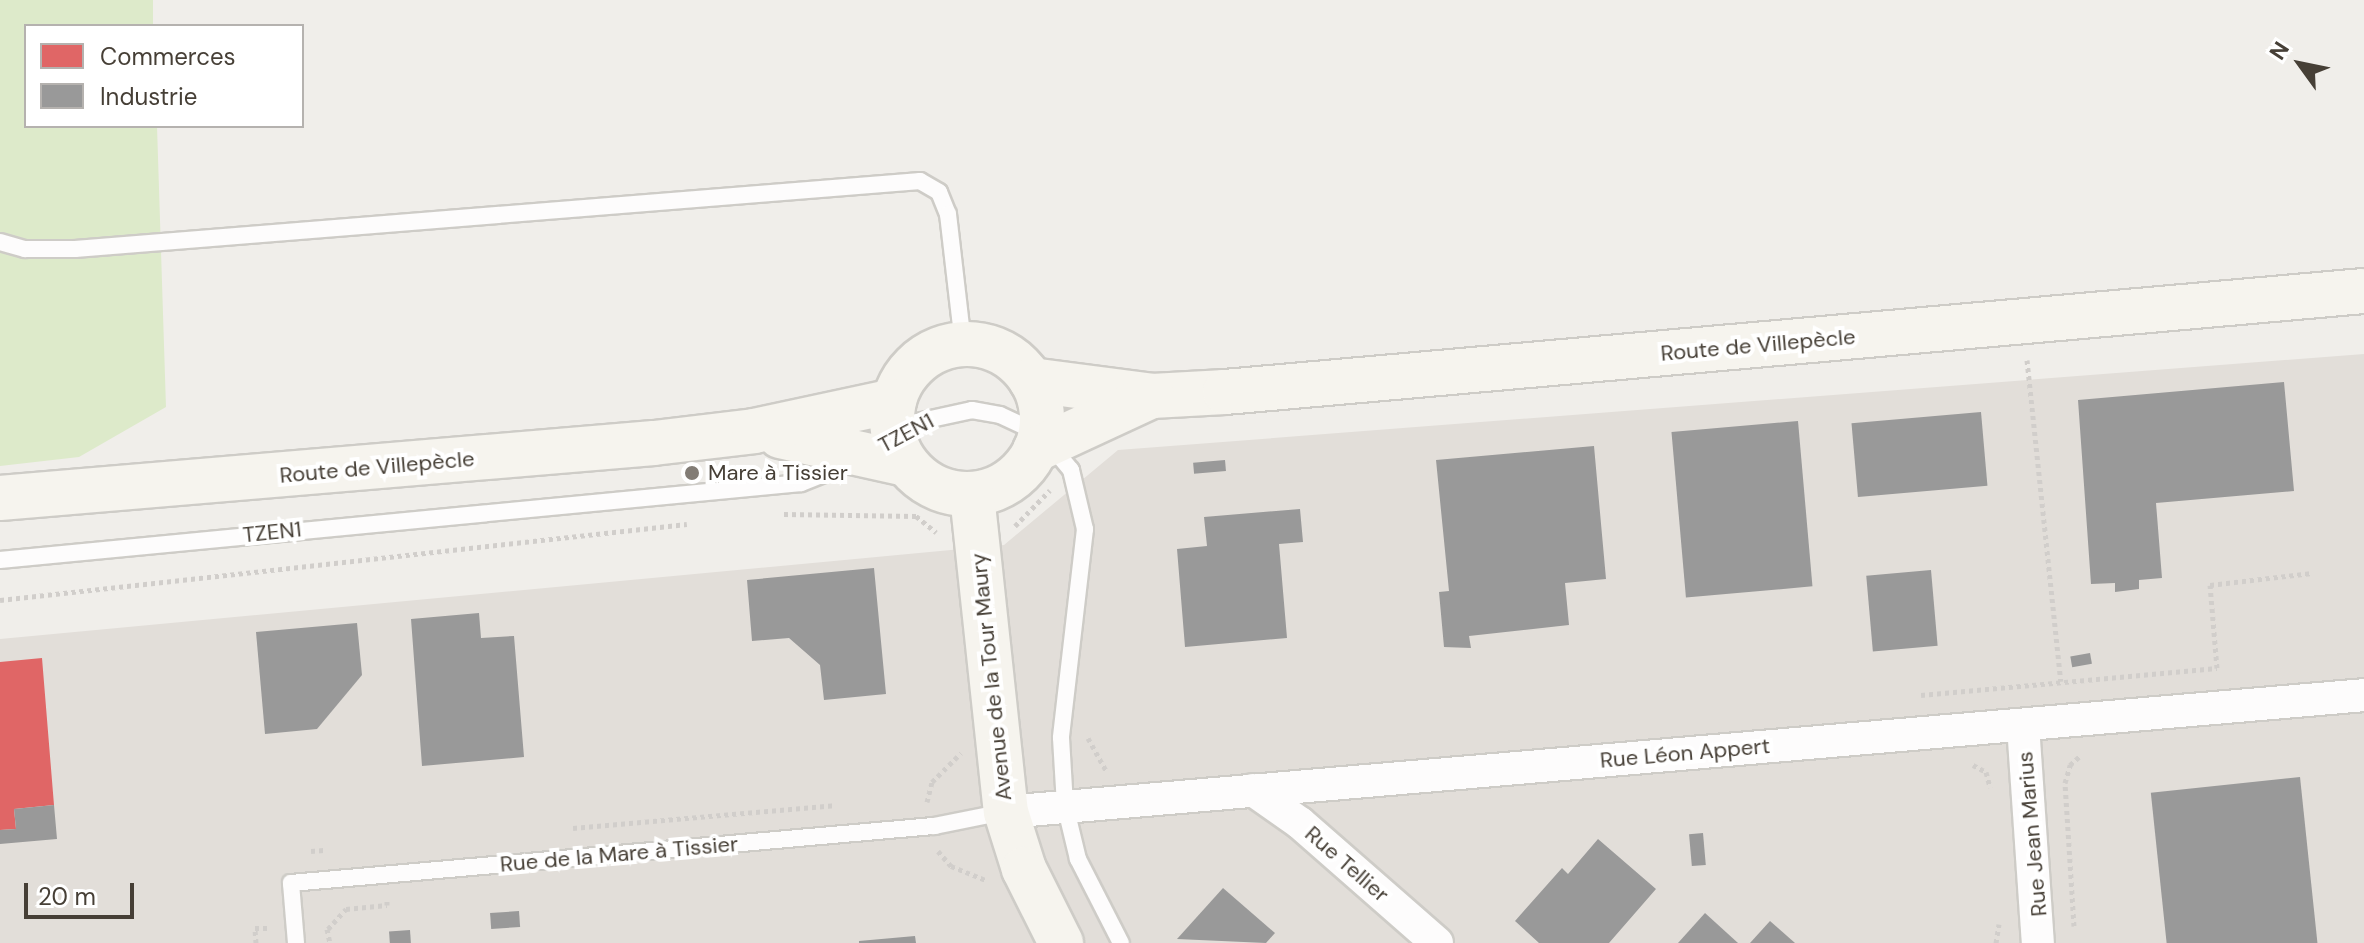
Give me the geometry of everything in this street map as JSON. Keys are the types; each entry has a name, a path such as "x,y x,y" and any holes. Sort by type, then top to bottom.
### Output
{"main road":[{"name":"Route de Villepècle","path":"1031,380 1152,396 2364,291"},
{"path":"963,344 1002,353 1031,380 1039,397 1043,442 1009,482 972,495 947,492 923,481 891,438 903,379 919,361 963,344"},
{"name":"Route de Villepècle","path":"1043,442 1152,396"},
{"name":"Route de Villepècle","path":"0,498 754,431 891,438"},
{"name":"Avenue de la Tour Maury","path":"972,495 1006,812 1024,869 1061,943"}],"street":[{"name":"Rue Léon Appert","path":"1006,812 2364,695"},
{"name":"Rue Jean Marius","path":"2023,725 2038,943"},
{"name":"Rue Tellier","path":"1253,790 1300,823 1437,943"}],"lane":[{"path":"0,242 25,249 75,249 920,181 939,192 948,214 963,344"},
{"name":"TZEN1","path":"0,560 801,483 917,422 972,410 1000,415 1043,442"},
{"path":"1043,442 1081,496 1085,529 1061,738 1065,805 1078,859 1121,943"},
{"name":"Rue de la Mare à Tissier","path":"296,943 291,883 934,826 1006,812"}],"path":[{"path":"2026,360 2061,681"},
{"path":"0,600 699,522"},
{"path":"1904,697 2217,668 2210,585 2312,573"},
{"path":"2073,943 2076,896 2065,783 2078,756 2090,753"},
{"path":"1959,764 1986,772 1991,801"},
{"path":"1996,943 2000,916"}],"shaded area":[{"path":"2364,354 2364,943 0,943 0,639 1004,545 1118,450"}],"green space":[{"path":"0,0 153,0 153,24 24,24 24,128 157,128 166,407 79,457 0,466"}],"building: Commerces":[{"path":"42,658 54,805 14,809 16,829 0,830 0,662"}],"building: Industrie":[{"path":"2284,382 2294,491 2156,503 2162,578 2139,580 2139,589 2115,592 2115,583 2091,584 2078,400"},
{"path":"1981,412 1987,486 1858,497 1851,423"},
{"path":"1798,421 1812,586 1686,597 1671,432"},
{"path":"1594,446 1606,579 1565,583 1569,625 1469,636 1471,648 1444,647 1439,592 1449,591 1436,460"},
{"path":"1225,460 1226,471 1194,474 1193,463"},
{"path":"1300,509 1303,542 1279,544 1287,638 1185,647 1177,549 1207,546 1204,517"},
{"path":"874,568 886,694 824,700 820,665 789,638 752,641 747,580"},
{"path":"1931,570 1938,646 1873,651 1866,576"},
{"path":"479,613 481,638 514,636 524,757 422,766 411,619"},
{"path":"357,623 362,675 317,729 265,734 256,632"},
{"path":"2090,653 2092,664 2072,667 2070,656"},
{"path":"2300,777 2317,943 2167,943 2151,793"},
{"path":"54,805 57,839 0,844 0,830 16,829 14,809"},
{"path":"1703,833 1706,865 1692,866 1689,834"},
{"path":"1598,839 1656,889 1609,943 1539,943 1515,921 1562,868 1568,874"},
{"path":"1223,888 1275,933 1266,943 1177,939"},
{"path":"519,911 520,927 491,929 490,913"},
{"path":"1705,913 1738,943 1678,943"},
{"path":"1770,921 1795,943 1750,943"},
{"path":"410,930 411,943 390,943 389,931"},
{"path":"915,936 916,943 859,943 859,941"}],"place":[{"name":"Mare à Tissier","path":"692,473"}]}
